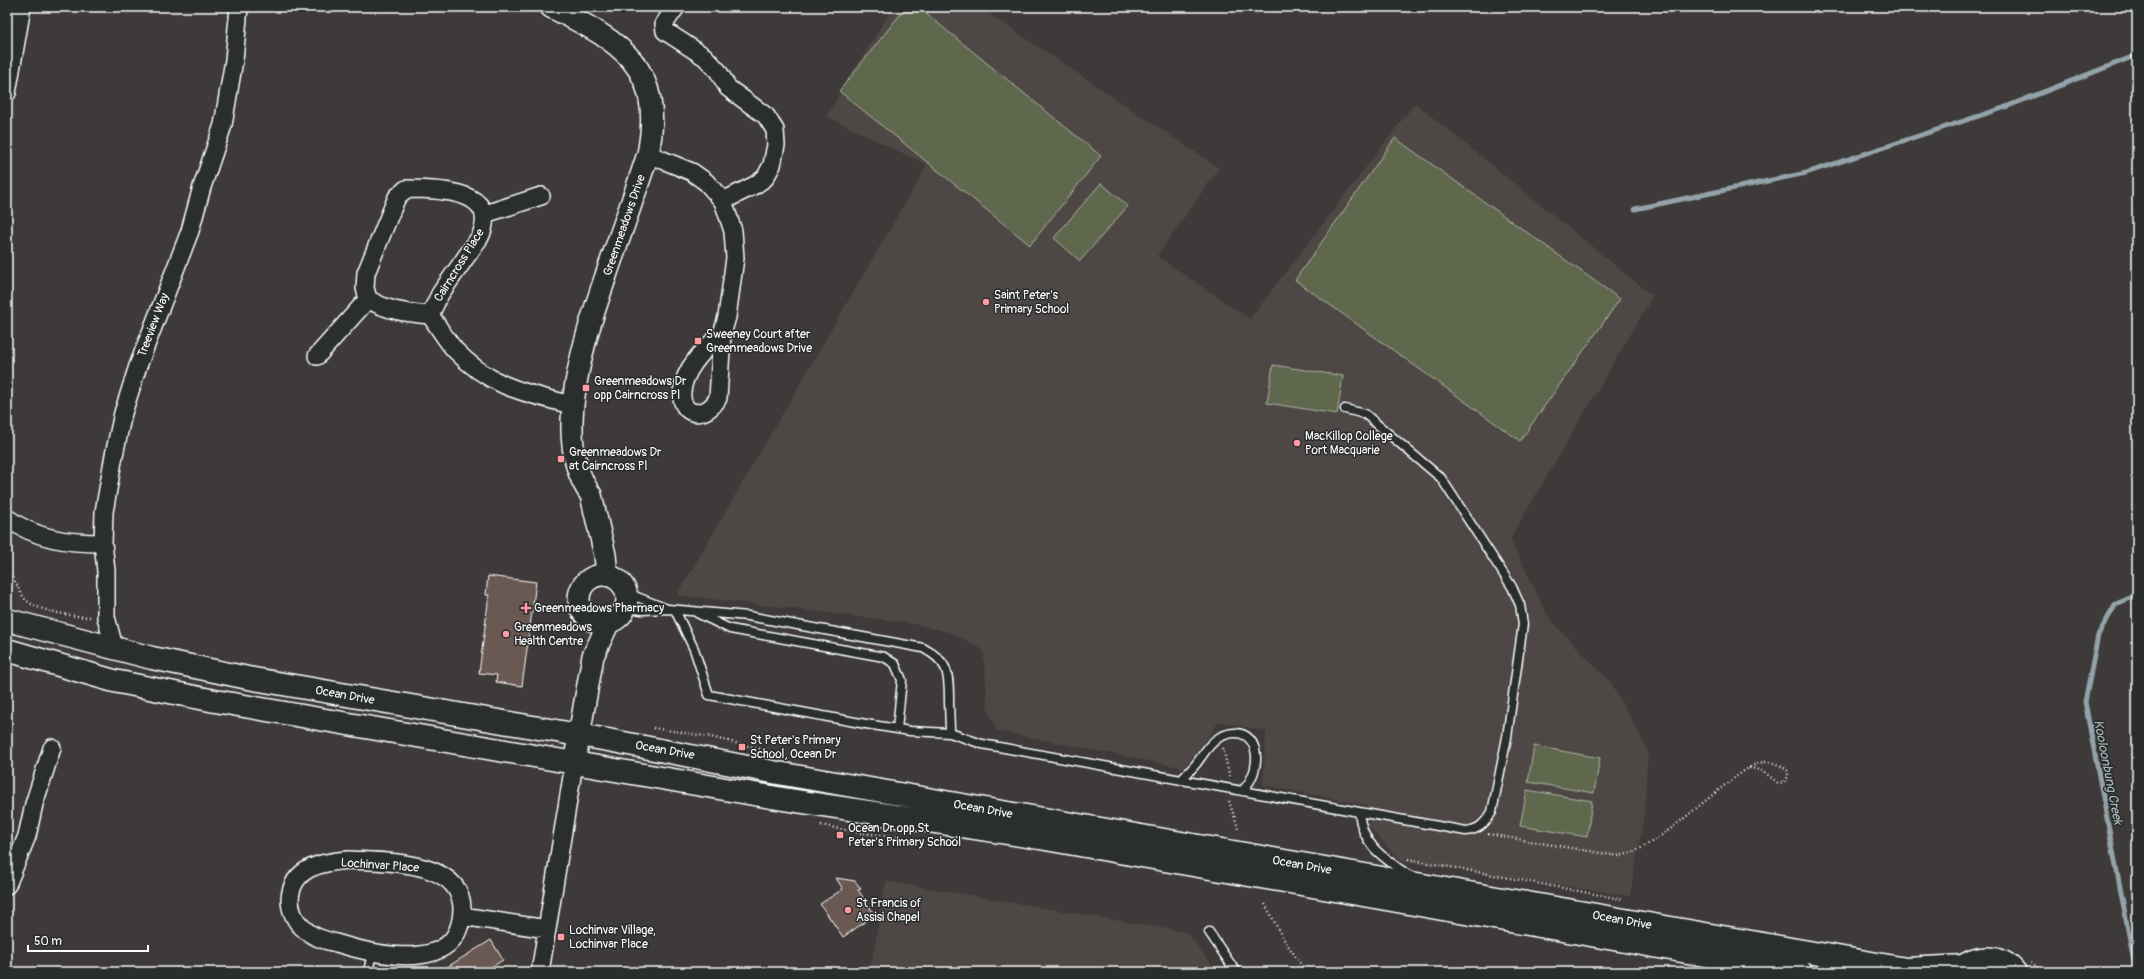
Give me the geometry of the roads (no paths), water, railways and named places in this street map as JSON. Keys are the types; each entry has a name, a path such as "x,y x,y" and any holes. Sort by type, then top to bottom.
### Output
{"main road":[{"name":"Ocean Drive","path":"7,620 152,658 248,678 579,735 695,756 786,775 1906,970 1961,969 1978,959 1993,959 2007,964 2015,972"},
{"name":"Ocean Drive","path":"7,650 114,681 215,701 783,799 1040,838 1801,972"}],"street":[{"path":"7,93 22,7"},
{"name":"Treeview Way","path":"114,647 99,616 106,571 103,543 104,512 123,413 138,366 190,231 202,188 223,125 234,60 239,7"},
{"name":"Greenmeadows Drive","path":"551,7 606,36 636,63 646,87 653,112 652,133 648,154 592,317 576,375 572,405 576,459 586,488 582,500 592,537 599,576"},
{"path":"676,7 664,24 665,31 705,57 718,71 728,88 766,116 775,130 776,145 772,165 765,178 755,185 723,201"},
{"path":"648,154 692,172 706,182 723,201 733,231 735,258 729,310 722,334"},
{"name":"Cairncross Place","path":"430,315 440,294 480,237 484,227 485,214 481,205 463,194 427,189 406,189 397,197 366,273 365,288 368,299 380,307 398,312 430,315 454,349 474,368 494,381 527,394 572,405"},
{"name":"Cairncross Place","path":"485,214 541,196"},
{"path":"317,356 368,299"},
{"path":"7,518 41,537 72,543 103,543"},
{"path":"587,617 595,622 609,622 621,615 626,601 620,581 599,576 582,587 580,593 580,606 587,617 593,656"},
{"path":"540,972 593,656 609,622"},
{"path":"7,885 27,836 34,804 52,748"},
{"name":"Lochinvar Place","path":"349,860 396,864 434,870 447,878 456,890 462,904 462,916 458,929 452,940 440,949 427,954 410,956 372,953 314,936 303,929 295,919 290,906 291,892 296,879 306,870 325,863 349,860"},
{"path":"462,916 547,929"}],"lane":[{"path":"672,609 694,649 709,695 897,729 950,733 982,744 1466,831 1474,830 1482,826 1492,812 1519,659 1523,624 1520,605 1496,562 1441,478 1365,414 1345,409"},
{"path":"626,601 672,609 748,616 923,648 935,654 944,664 949,675 950,733"},
{"path":"626,601 642,610 672,609"},
{"path":"694,611 730,629 884,657 895,664 902,680 897,729"},
{"path":"1181,780 1213,742 1229,734 1240,735 1250,740 1255,746 1257,755 1251,782 1242,791"},
{"path":"1359,812 1363,835 1378,853 1424,886"},
{"path":"1209,932 1236,972"},
{"path":"368,972 372,953"}],"waterway":[{"path":"1635,209 1806,173 2003,108 2137,55"},
{"name":"Kooloonbung Creek","path":"2136,972 2085,702 2098,635 2116,604 2137,595"}],"place":[{"name":"Saint Peter's Primary School","path":"986,302"},
{"name":"Sweeney Court after Greenmeadows Drive","path":"698,341"},
{"name":"Greenmeadows Dr opp Cairncross Pl","path":"586,388"},
{"name":"MacKillop College Port Macquarie","path":"1297,443"},
{"name":"Greenmeadows Dr at Cairncross Pl","path":"561,459"},
{"name":"Greenmeadows Pharmacy","path":"526,608"},
{"name":"Greenmeadows Health Centre","path":"506,634"},
{"name":"St Peter's Primary School, Ocean Dr","path":"742,747"},
{"name":"Ocean Dr opp St Peter's Primary School","path":"840,835"},
{"name":"St Francis of Assisi Chapel","path":"848,910"},
{"name":"Lochinvar Village, Lochinvar Place","path":"561,937"}]}
